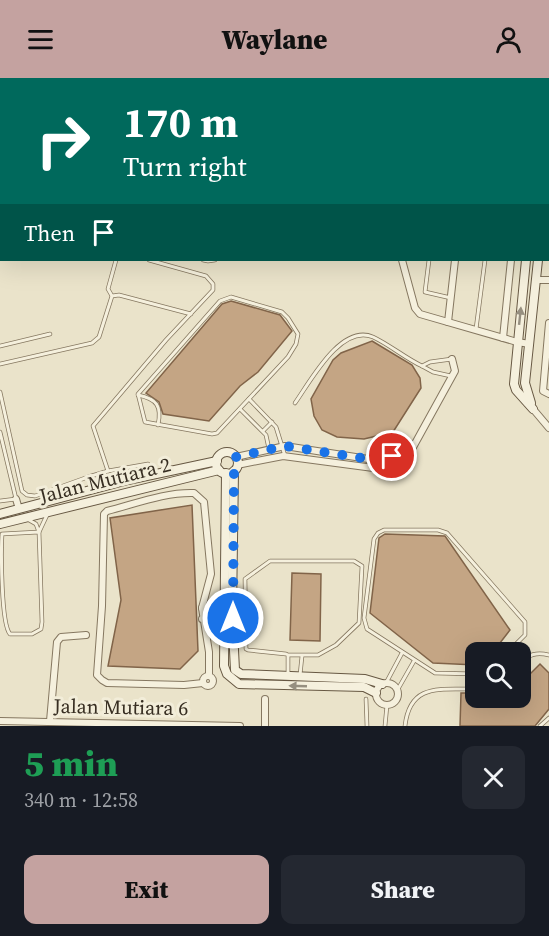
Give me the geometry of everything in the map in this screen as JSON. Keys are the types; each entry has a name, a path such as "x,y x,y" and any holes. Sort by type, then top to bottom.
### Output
{"street":[{"path":"402,261 415,308 420,314 530,344"},
{"path":"448,322 455,261"},
{"path":"503,338 511,261"},
{"path":"526,261 514,384 516,390 549,428"},
{"path":"533,409 525,383 538,261"},
{"path":"537,280 549,280"},
{"path":"549,323 543,391 549,394"},
{"path":"407,454 412,449 455,371 452,359"},
{"path":"228,466 282,446 381,461 397,452 407,454"},
{"path":"228,466 285,456 404,471 410,460 407,454"},
{"path":"391,457 391,465 396,471"},
{"path":"228,466 229,614 235,670 241,674 366,679 393,684 398,689 397,700 387,705 378,700 376,693 364,687 239,684 227,674 224,666 229,614"},
{"name":"Jalan Mutiara 2","path":"0,531 20,514 93,490 228,466"},
{"name":"Jalan Mutiara 2","path":"0,514 57,509 228,466"},
{"path":"187,493 194,493 204,502 211,574 202,608 202,619 209,652 209,676 213,681 211,685 206,686 203,683 183,685 107,683 97,675 102,606 104,514 107,511 155,498 187,493"},
{"path":"16,499 20,514"},
{"path":"202,608 229,614"},
{"path":"202,619 229,614"},
{"path":"50,721 57,642 61,637 86,635"},
{"path":"376,693 384,683"},
{"path":"265,699 265,726"},
{"name":"Jalan Mutiara 6","path":"0,721 50,721 89,725 240,726"}],"lane":[{"path":"0,364 92,343 99,337 112,296 108,289 116,261"},
{"path":"108,471 93,426 213,290 213,284 206,276 153,261"},
{"path":"429,261 425,292 451,298"},
{"path":"476,330 485,261"},
{"path":"112,296 119,295 190,314"},
{"path":"231,297 282,312 298,334 296,344 288,357 220,430 212,434 148,423 143,420 138,395 220,301 231,297"},
{"path":"0,346 50,334"},
{"path":"295,403 332,351 355,337 373,337 433,372 452,377"},
{"path":"422,366 430,362 452,359"},
{"path":"0,392 22,491 27,495 35,496 108,471 148,464"},
{"path":"138,395 147,397 158,406 160,413 158,425"},
{"path":"249,399 276,428 285,456"},
{"path":"240,409 268,437 269,449"},
{"path":"262,431 272,422"},
{"path":"0,432 16,499 0,501"},
{"path":"88,477 93,490"},
{"path":"39,532 0,531 2,596 7,632 10,634 32,634 41,629 39,532 45,517 57,509"},
{"path":"20,514 33,522 39,532"},
{"path":"465,674 435,673 371,634 365,624 374,539 381,531 438,530 447,533 525,622 525,635 518,642"},
{"path":"270,561 354,561 359,563 362,566 359,623 336,645 318,655 288,655 282,652 246,648 245,579 270,561"},
{"path":"384,683 402,653"},
{"path":"531,655 549,654"},
{"path":"288,655 288,676"},
{"path":"300,677 302,656"},
{"path":"398,689 414,661"},
{"path":"405,726 406,716 413,700 426,692 465,690"},
{"path":"366,699 367,726"},
{"path":"385,726 387,705"},
{"path":"540,726 549,718"}],"building":[{"path":"231,301 280,315 292,331 258,372 240,386 209,421 163,414 159,402 146,393 222,304"},
{"path":"372,341 412,365 420,378 421,388 393,432 364,439 337,437 322,430 314,416 311,399 333,360 341,353"},
{"path":"192,505 198,651 180,669 108,666 121,600 110,518"},
{"path":"385,534 445,536 510,630 501,642 465,642 465,664 433,663 370,613 379,538"},
{"path":"292,573 321,574 320,641 290,640"},
{"path":"540,664 549,673 549,709 535,726 460,726 461,693 465,693 465,708 531,708 531,673"}],"route":[{"path":"233,618 234,471 238,462 236,457 285,446 381,461 392,456"}]}
